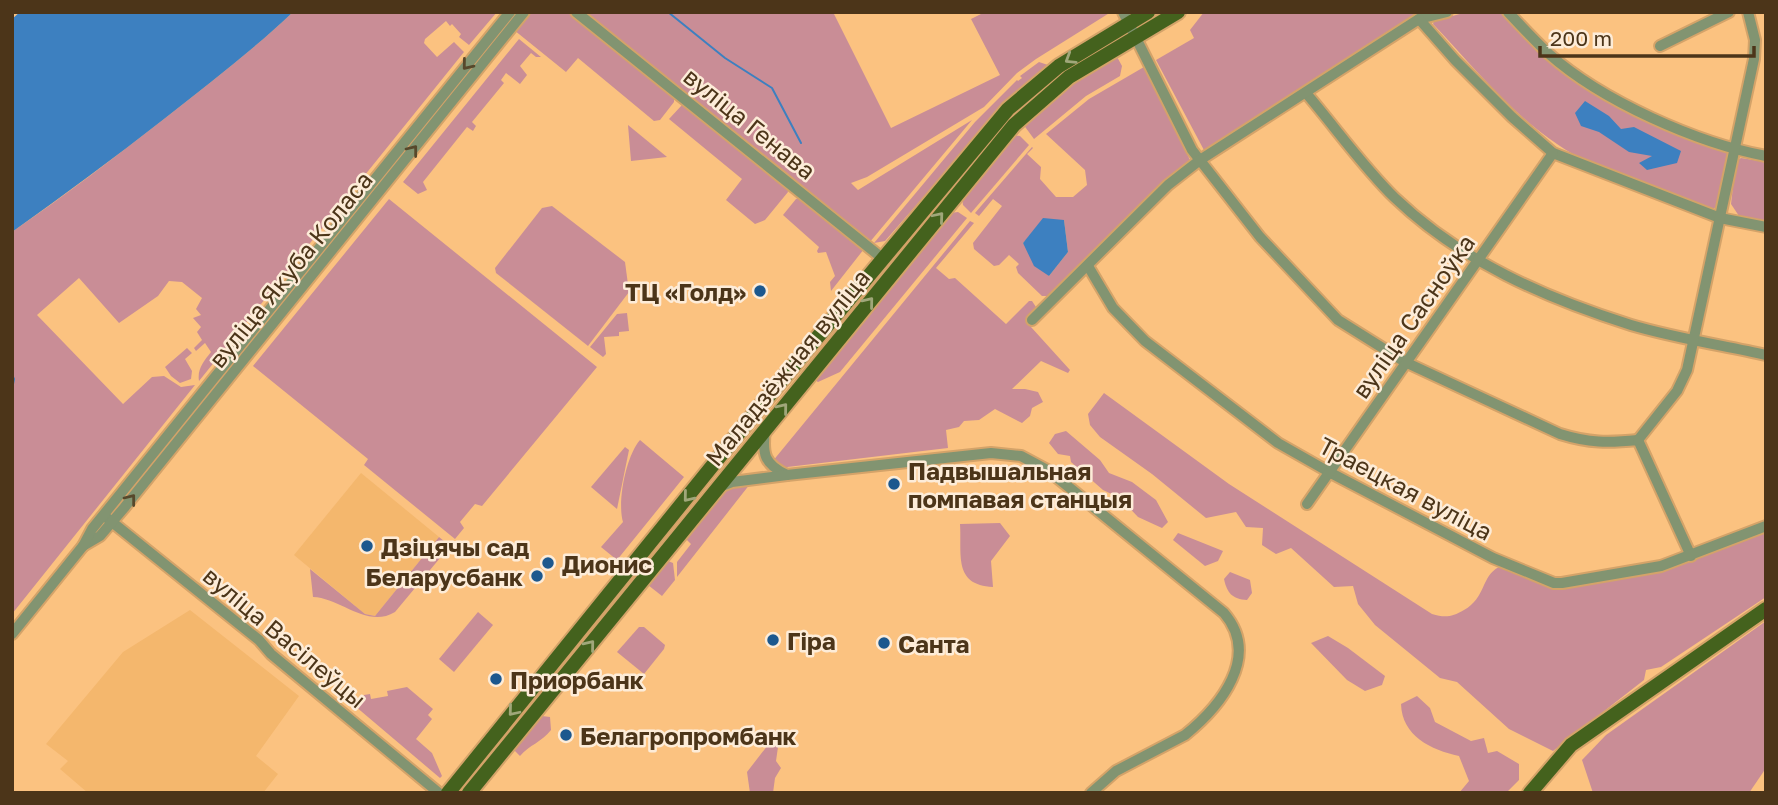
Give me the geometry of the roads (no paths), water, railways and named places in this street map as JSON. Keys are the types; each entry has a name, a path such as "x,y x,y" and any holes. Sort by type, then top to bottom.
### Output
{"main road":[{"name":"Маладзёжная вуліца","path":"448,793 881,258 988,131 1022,95 1059,66 1126,18 1148,12"},
{"name":"Маладзёжная вуліца","path":"469,793 1014,125 1069,77 1178,12"},
{"name":"вуліца Генава","path":"881,258 896,270"},
{"path":"1530,793 1571,745 1766,609"}],"street":[{"name":"вуліца Якуба Коласа","path":"439,108 510,12"},
{"name":"вуліца Якуба Коласа","path":"12,634 83,547 92,529 108,518 439,108 524,12"},
{"name":"вуліца Генава","path":"576,12 881,258"},
{"path":"1032,320 1168,185 1200,160 1419,19 1447,12"},
{"path":"1508,12 1550,55 1602,91 1655,119 1735,150 1766,156"},
{"path":"1660,46 1730,12"},
{"path":"1126,18 1187,141 1200,160 1260,237 1338,320 1405,362 1560,434 1584,442 1606,443 1638,440 1677,391 1687,370 1754,59 1755,40 1748,12"},
{"path":"1419,19 1455,60 1512,117 1553,153 1720,218 1766,227"},
{"path":"1306,93 1394,196 1413,214 1478,261 1535,291 1633,326 1766,355"},
{"name":"вуліца Сасноўка","path":"1307,503 1553,153"},
{"name":"Траецкая вуліца","path":"1088,266 1112,308 1145,341 1278,443 1493,558 1554,583 1661,566 1766,526"},
{"path":"195,381 205,389"},
{"name":"вуліца Якуба Коласа","path":"108,518 205,389 218,381"},
{"path":"765,430 765,455 776,470 787,475"},
{"path":"1638,440 1691,556"},
{"path":"719,487 732,482 787,475 990,453 1021,456 1049,471 1224,613 1231,621 1240,645 1237,671 1229,688 1185,735 1116,771 1091,793"},
{"name":"вуліца Васілеўцы","path":"108,518 259,640 271,654 439,793"}],"water":[{"path":"20,12 293,12 246,54 164,119 12,232 12,19"},
{"path":"1585,101 1609,116 1621,129 1634,127 1681,151 1677,163 1647,170 1639,163 1652,156 1629,152 1599,132 1581,126 1575,113"},
{"path":"1043,218 1064,220 1068,252 1049,276 1034,266 1023,243"}],"waterway":[{"path":"668,12 725,58 772,88 801,143"},
{"path":"12,375 12,389"}],"place":[{"name":"ТЦ «Голд»","path":"760,291"},
{"name":"Падвышальная помпавая станцыя","path":"894,484"},
{"name":"Дзіцячы сад","path":"367,546"},
{"name":"Дионис","path":"548,563"},
{"name":"Беларусбанк","path":"537,576"},
{"name":"Гіра","path":"773,640"},
{"name":"Санта","path":"884,643"},
{"name":"Приорбанк","path":"496,679"},
{"name":"Белагропромбанк","path":"566,735"}]}
